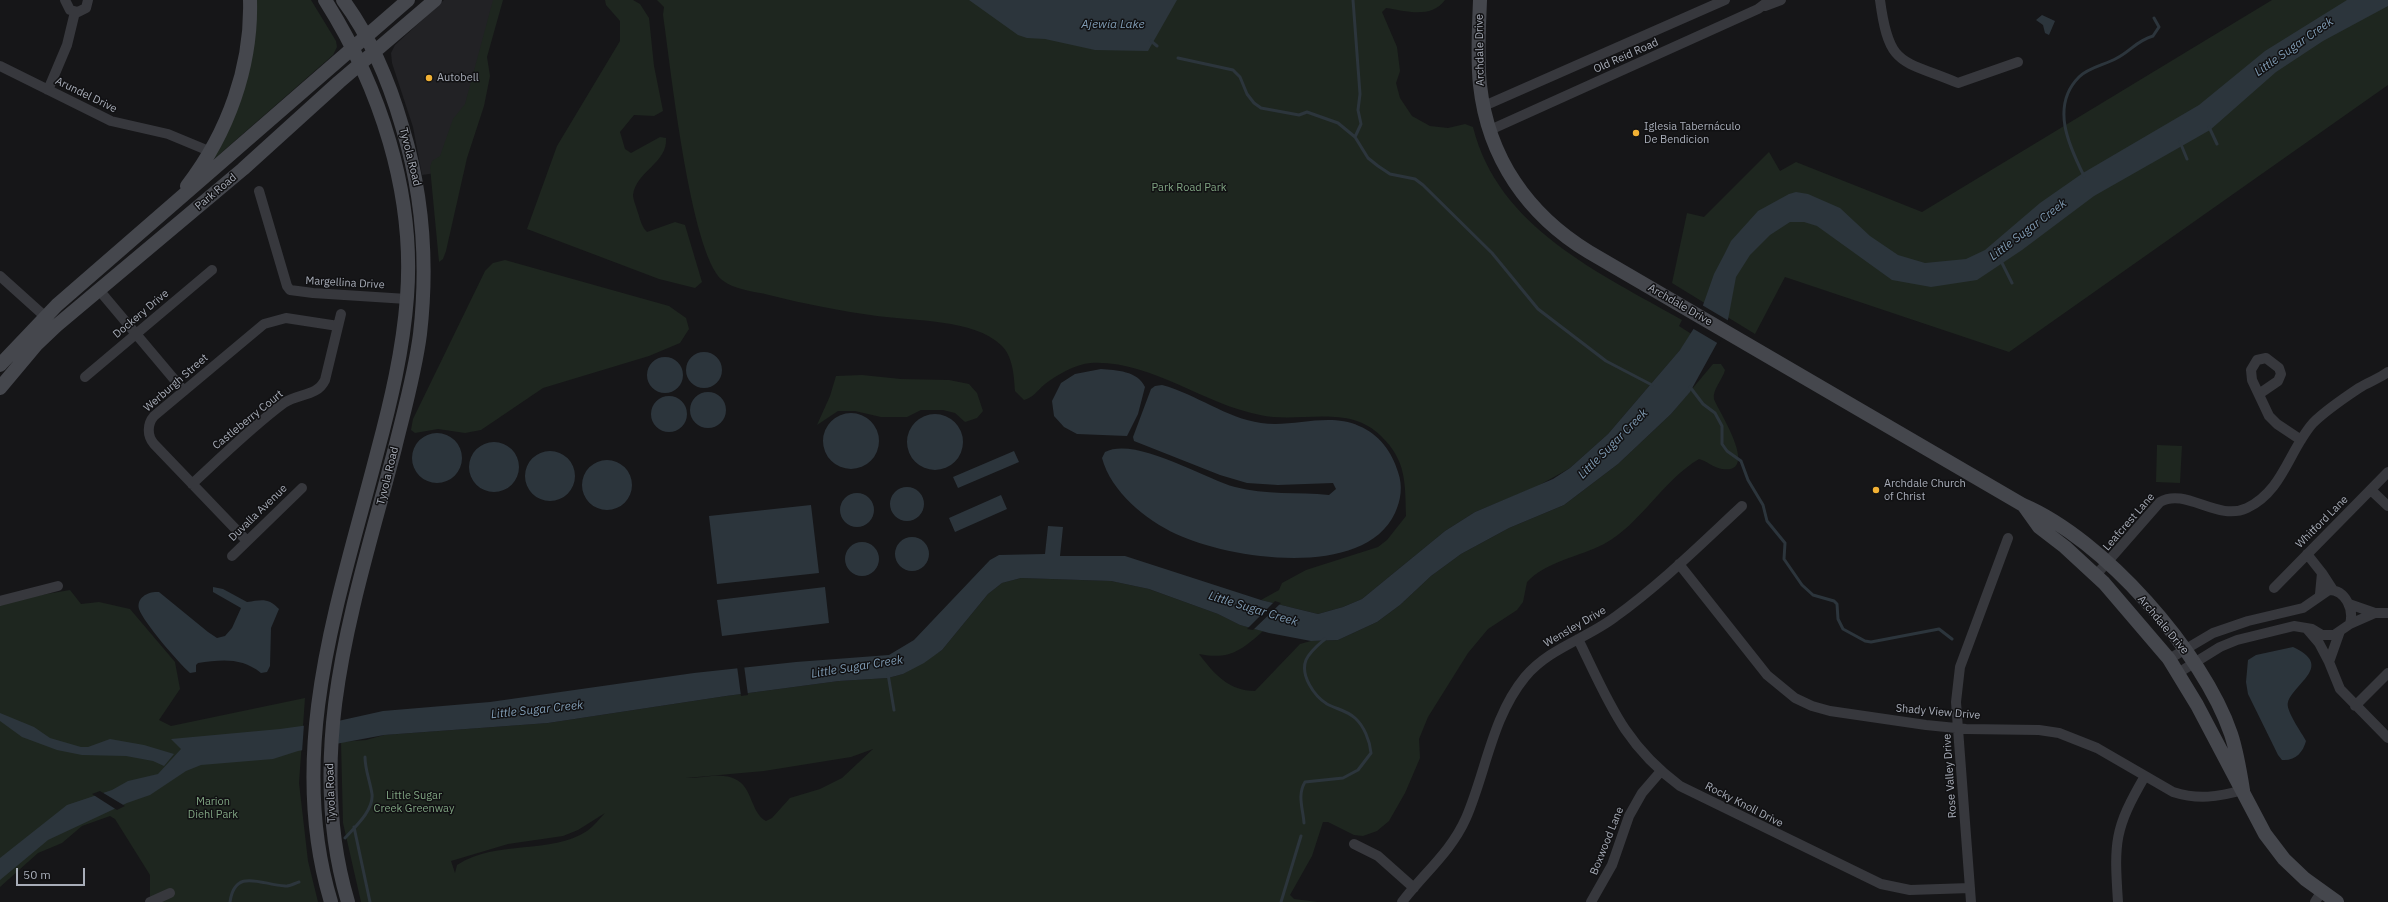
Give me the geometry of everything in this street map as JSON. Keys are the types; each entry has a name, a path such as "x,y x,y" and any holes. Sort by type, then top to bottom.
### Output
{"main road":[{"path":"161,215 188,184 210,151 233,102 245,63 249,35 250,0"},
{"name":"Tyvola Road","path":"325,0 360,64 385,126 399,179 407,234 407,299 397,373 332,627 318,699 312,771 316,838 331,902"},
{"name":"Tyvola Road","path":"343,0 375,52 397,108 414,168 422,228 423,298 417,352 410,388 350,622 335,696 329,767 333,836 348,902"},
{"name":"Park Road","path":"0,365 45,316 408,0"},
{"name":"Park Road","path":"0,388 36,345 56,326 243,169 360,64 435,0"},
{"name":"Archdale Drive","path":"1480,0 1480,85 1490,130 1498,153 1510,177 1528,202 1550,225 1579,246 1735,338 2024,505 2046,515 2108,564 2161,620 2194,663 2219,705 2231,734 2243,790"},
{"name":"Archdale Drive","path":"2024,505 2039,527 2066,547 2096,575 2136,617 2178,673 2226,764 2243,790 2259,825 2278,853 2318,897 2337,902"}],"street":[{"path":"65,0 68,8 75,12 84,10 88,0"},
{"name":"Old Reid Road","path":"1484,106 1547,80 1725,0"},
{"name":"Old Reid Road","path":"1490,130 1758,9 1770,0"},
{"path":"1758,9 1781,0"},
{"path":"1880,0 1887,40 1896,54 1914,66 1958,84 2018,62"},
{"path":"48,90 67,45 75,12"},
{"name":"Arundel Drive","path":"0,66 111,121 168,134 210,151"},
{"name":"Margellina Drive","path":"259,191 287,285 290,290 313,293 407,299"},
{"name":"Dockery Drive","path":"85,377 212,270"},
{"path":"0,276 56,326"},
{"path":"99,290 184,391"},
{"name":"Castleberry Court","path":"192,484 285,403 313,393 322,386 325,380 341,314"},
{"name":"Werburgh Street","path":"247,541 154,444 149,434 152,419 268,322 288,318 338,326"},
{"name":"Leafcrest Lane","path":"2096,575 2108,564 2160,502 2166,498 2177,497 2215,510 2231,512 2247,508 2279,481 2301,440 2314,423 2325,413 2360,388 2388,372"},
{"path":"2259,394 2269,416 2277,424 2301,440"},
{"name":"Whitford Lane","path":"2274,588 2388,472"},
{"name":"Duvalla Avenue","path":"232,556 302,488"},
{"path":"2371,490 2388,506"},
{"name":"Wensley Drive","path":"1402,902 1445,854 1466,818 1499,722 1515,691 1540,662 1614,619 1679,564 1742,506"},
{"name":"Rose Valley Drive","path":"1971,902 1956,702 1960,667 2008,538"},
{"path":"2307,554 2333,590 2344,596 2349,604 2351,619 2350,624"},
{"name":"Shady View Drive","path":"1679,564 1768,675 1795,698 1830,711 1958,728 2039,730 2059,733 2097,748 2173,792 2198,798 2219,797 2243,790"},
{"path":"2320,594 2322,573"},
{"path":"0,601 58,586"},
{"path":"2169,659 2213,633 2248,621 2303,608 2320,594 2333,590"},
{"path":"2349,604 2375,613"},
{"path":"2178,673 2220,647 2252,636 2294,626 2306,628 2322,635 2334,635 2350,624 2375,613 2388,612"},
{"path":"2248,621 2252,636"},
{"path":"2306,628 2319,643 2329,662 2340,689 2388,738"},
{"path":"2329,662 2340,631"},
{"name":"Rocky Knoll Drive","path":"1578,639 1619,722 1632,741 1661,771 1690,791 1881,884 1910,890 1970,888"},
{"path":"2356,706 2388,673"},
{"name":"Boxwood Lane","path":"1591,902 1612,865 1629,816 1640,797 1661,771"},
{"path":"2118,902 2115,858 2117,832 2126,806 2144,776"},
{"path":"1354,844 1378,856 1414,888"},
{"path":"150,902 170,893"}],"shaded area":[{"path":"444,0 501,0 443,172 422,175 413,127 392,63 391,53 395,45"}],"green space":[{"path":"256,0 311,0 336,41 337,47 333,55 213,160"},
{"path":"493,0 503,0 487,57 490,76 484,106 467,158 446,251 443,259 439,262 430,167 432,161 440,156 453,119 465,104"},
{"path":"605,0 633,0 640,4 649,18 654,66 663,111 654,116 634,115 620,132 625,149 631,153 660,137 666,138 665,147 662,154 640,179 635,187 633,198 643,227 647,232 675,222 685,225 702,282 695,288 659,279 527,229 557,146 620,41 620,21 606,5"},
{"name":"Park Road Park","path":"657,0 1445,0 1433,10 1425,12 1410,12 1386,8 1382,12 1397,47 1400,71 1396,83 1400,98 1412,116 1430,126 1448,128 1465,124 1473,127 1486,162 1505,193 1528,220 1556,244 1586,265 1682,320 1679,326 1693,335 1608,434 1570,468 1536,487 1475,512 1445,531 1362,599 1343,607 1318,614 1261,600 1279,590 1282,583 1306,570 1378,547 1387,540 1406,516 1405,483 1403,473 1396,455 1381,436 1368,426 1354,420 1339,417 1275,417 1260,415 1218,402 1156,375 1135,368 1113,364 1091,363 1079,365 1066,370 1024,400 1015,391 1012,366 1005,350 989,336 975,330 942,323 877,316 823,307 744,290 732,286 722,280 711,263 700,234 691,197 676,112 663,15 664,7"},
{"path":"2272,0 2388,0 2388,85 2009,352 1785,277 1755,334 1672,283 1687,213 1704,217 1769,152 1780,171 1796,162 1922,212"},
{"path":"505,260 669,306 686,318 689,329 680,343 649,356 543,388 481,430 465,433 438,429 415,433 411,430 413,419 485,271 493,263"},
{"name":"Little Sugar Creek Greenway","path":"1713,364 1721,364 1725,370 1716,388 1714,399 1734,439 1738,452 1738,462 1733,468 1722,469 1699,459 1686,468 1662,490 1641,514 1617,536 1594,549 1544,569 1527,582 1523,602 1517,610 1488,629 1468,653 1428,717 1419,739 1420,758 1405,793 1389,821 1377,831 1363,836 1354,835 1328,822 1323,822 1312,856 1290,895 1294,899 1318,902 361,902 343,823 341,742 366,740 384,735 548,723 726,696 839,681 888,678 903,674 942,650 988,594 1002,583 1021,578 1111,581 1149,589 1218,614 1240,625 1263,631 1241,649 1227,655 1209,656 1199,654 1216,674 1230,685 1237,688 1255,691 1300,644 1311,641 1338,640 1377,622 1400,605 1431,576 1461,554 1509,528 1564,505 1618,464 1671,414","holes":["873,749 842,778 820,789 790,798 772,818 766,821 757,812 745,788 735,779 724,776 686,778 764,771 851,757","605,813 590,829 573,838 557,843 489,852 473,857 457,865 455,873 451,861 508,844 563,836 578,830"]},
{"path":"862,375 901,379 949,380 969,384 977,393 983,411 977,418 965,422 955,413 943,410 921,410 907,417 881,417 855,411 838,411 817,425 830,396 836,376"},
{"path":"2157,445 2182,446 2180,483 2156,482"},
{"name":"Marion Diehl Park","path":"70,590 81,604 99,602 130,609 175,662 180,689 159,720 171,726 305,698 299,783 308,861 318,902 150,902 150,875 115,819 110,816 82,826 62,843 38,853 0,887 0,602"}],"water":[{"name":"Ajewia Lake","path":"969,0 1177,0 1148,51 1095,50 1045,39 1027,38 1018,35"},
{"name":"Little Sugar Creek","path":"2347,0 2388,0 2388,6 2323,41 2276,72 2210,130 2094,196 2022,250 1977,280 1931,287 1892,280 1817,226 1804,222 1790,222 1770,235 1750,255 1736,277 1727,325 1690,392 1671,414 1618,464 1564,505 1509,528 1461,554 1431,576 1400,605 1377,622 1338,640 1311,641 1269,633 1240,625 1218,614 1149,589 1111,581 1021,578 1002,583 988,594 942,650 924,663 903,674 888,678 839,681 726,696 548,723 384,735 298,751 273,759 201,765 186,771 150,795 127,803 48,840 0,880 0,858 67,805 112,790 128,781 158,774 181,749 171,739 280,729 338,721 383,711 490,702 694,673 796,662 889,655 914,640 990,560 999,555 1045,554 1048,526 1063,527 1060,556 1125,556 1261,600 1318,614 1343,607 1362,599 1445,531 1475,512 1553,479 1570,468 1608,434 1680,350 1696,325 1714,274 1731,241 1758,211 1789,194 1796,192 1808,194 1840,208 1870,236 1898,255 1925,263 1966,259 1985,250 2040,203 2083,173 2199,105 2265,51"},
{"path":"2042,15 2055,21 2049,35 2045,33 2043,25 2036,20"},
{"path":"704,352 714,355 719,360 722,370 719,380 714,385 704,388 694,385 689,380 686,370 689,360 694,355"},
{"path":"665,357 675,360 680,365 683,375 680,385 675,390 665,393 655,390 650,385 647,375 650,365 655,360"},
{"path":"1101,369 1126,372 1137,378 1145,387 1138,414 1127,436 1077,434 1064,427 1054,416 1052,401 1061,383 1075,374"},
{"path":"1162,385 1187,394 1236,416 1261,423 1285,424 1335,420 1347,422 1366,429 1384,444 1400,477 1401,493 1395,513 1379,534 1355,548 1326,556 1294,558 1260,556 1228,551 1199,543 1165,528 1142,513 1121,493 1113,482 1102,458 1105,452 1118,449 1133,449 1169,460 1221,482 1246,490 1329,495 1336,489 1333,483 1278,485 1247,483 1220,475 1134,441 1133,437 1151,389 1155,386"},
{"path":"708,392 718,395 723,400 726,410 723,420 718,425 708,428 698,425 693,420 690,410 693,400 698,395"},
{"path":"673,396 682,401 686,407 686,421 682,427 673,432 665,432 656,427 652,421 651,410 656,401 662,397"},
{"path":"851,413 862,416 871,421 876,430 879,441 876,452 871,461 862,466 851,469 840,466 831,461 826,452 823,441 826,430 831,421 840,416"},
{"path":"935,414 950,419 958,427 963,442 958,457 950,465 935,470 920,465 912,457 907,442 912,427 920,419"},
{"path":"437,433 447,435 455,440 460,448 462,458 460,468 455,476 447,481 437,483 427,481 419,476 414,468 412,458 414,448 419,440 427,435"},
{"path":"494,442 504,444 512,449 517,457 519,467 517,477 512,485 504,490 494,492 484,490 476,485 471,477 469,467 471,457 476,449 484,444"},
{"path":"550,451 560,453 568,458 573,466 575,476 573,486 568,494 560,499 550,501 540,499 532,494 527,486 525,476 527,466 532,458 540,453"},
{"path":"1014,451 1019,462 958,488 953,477"},
{"path":"607,460 617,462 625,467 630,475 632,485 630,495 625,503 617,508 607,510 597,508 589,503 584,495 582,485 584,475 589,467 597,462"},
{"path":"904,487 910,487 914,488 921,494 924,504 923,511 917,518 910,521 904,521 900,520 893,514 890,507 890,501 891,497 897,490"},
{"path":"854,493 860,493 864,494 871,500 874,510 873,517 867,524 860,527 854,527 850,526 843,520 840,513 840,507 841,503 847,496"},
{"path":"1001,495 1007,509 955,532 949,518"},
{"path":"811,505 819,573 717,584 709,516"},
{"path":"909,537 915,537 919,538 926,544 929,554 928,561 922,568 915,571 909,571 905,570 898,564 895,557 895,551 896,547 902,540"},
{"path":"859,542 865,542 869,543 876,549 879,559 878,566 872,573 865,576 859,576 855,575 848,569 845,562 845,556 846,552 852,545"},
{"path":"213,587 223,589 247,602 260,600 268,601 279,609 271,628 270,666 267,672 261,673 246,664 238,662 215,661 198,663 196,665 196,672 190,673 154,633 139,609 139,601 141,598 147,594 159,592 217,638 225,636 232,628 241,608 213,592"},
{"path":"825,587 829,623 722,636 717,600"},
{"path":"2293,647 2305,654 2310,661 2311,667 2308,674 2288,702 2291,716 2306,741 2303,749 2298,755 2291,759 2282,760 2278,755 2248,694 2246,682 2248,660 2256,655"},
{"path":"0,713 34,727 50,738 81,747 88,747 110,739 144,745 174,754 164,766 153,761 126,756 82,755 57,750 22,737 0,721"}],"pier":[{"path":"1702,305 1729,321 1719,344 1692,328"},
{"path":"1275,601 1281,603 1253,630 1247,629"},
{"path":"744,665 748,695 741,696 737,666"},
{"path":"337,719 338,744 302,752 304,724"},
{"path":"100,791 125,806 117,810 92,794"}],"waterway":[{"path":"1353,0 1360,94 1358,110 1361,124 1355,137"},
{"path":"2084,176 2068,139 2065,126 2065,100 2070,88 2079,77 2092,68 2117,58 2138,43 2153,36 2159,27 2154,18"},
{"path":"1151,41 1157,46"},
{"path":"1178,58 1233,70 1240,77 1247,94 1254,103 1261,108 1299,115 1307,112 1338,123 1355,137 1368,158 1378,166 1390,174 1415,179 1423,185 1492,253 1538,309 1606,361 1652,385"},
{"path":"2209,127 2217,144"},
{"path":"2180,142 2187,159"},
{"name":"Little Sugar Creek","path":"2001,261 2012,283"},
{"path":"1690,387 1703,404 1715,413 1722,426 1722,444 1727,451 1741,461 1748,480 1763,505 1767,521 1785,543 1784,559 1802,585 1813,595 1834,601 1837,604 1838,619 1843,629 1865,641 1871,642 1939,629 1952,639"},
{"path":"1304,823 1301,792 1305,782 1343,778 1358,770 1371,753 1366,734 1358,721 1348,713 1327,704 1317,696 1309,685 1305,672 1306,660 1312,651 1325,639"},
{"name":"Little Sugar Creek","path":"888,674 894,710"},
{"path":"345,838 363,818 372,800 365,757"},
{"path":"354,827 370,902"},
{"path":"1281,902 1301,836"},
{"path":"230,902 233,891 237,885 244,881 251,880 287,886 299,882"}],"place":[{"name":"Autobell","path":"429,78"},
{"name":"Iglesia Tabernáculo De Bendicion","path":"1636,133"},
{"name":"Archdale Church of Christ","path":"1876,490"}]}
